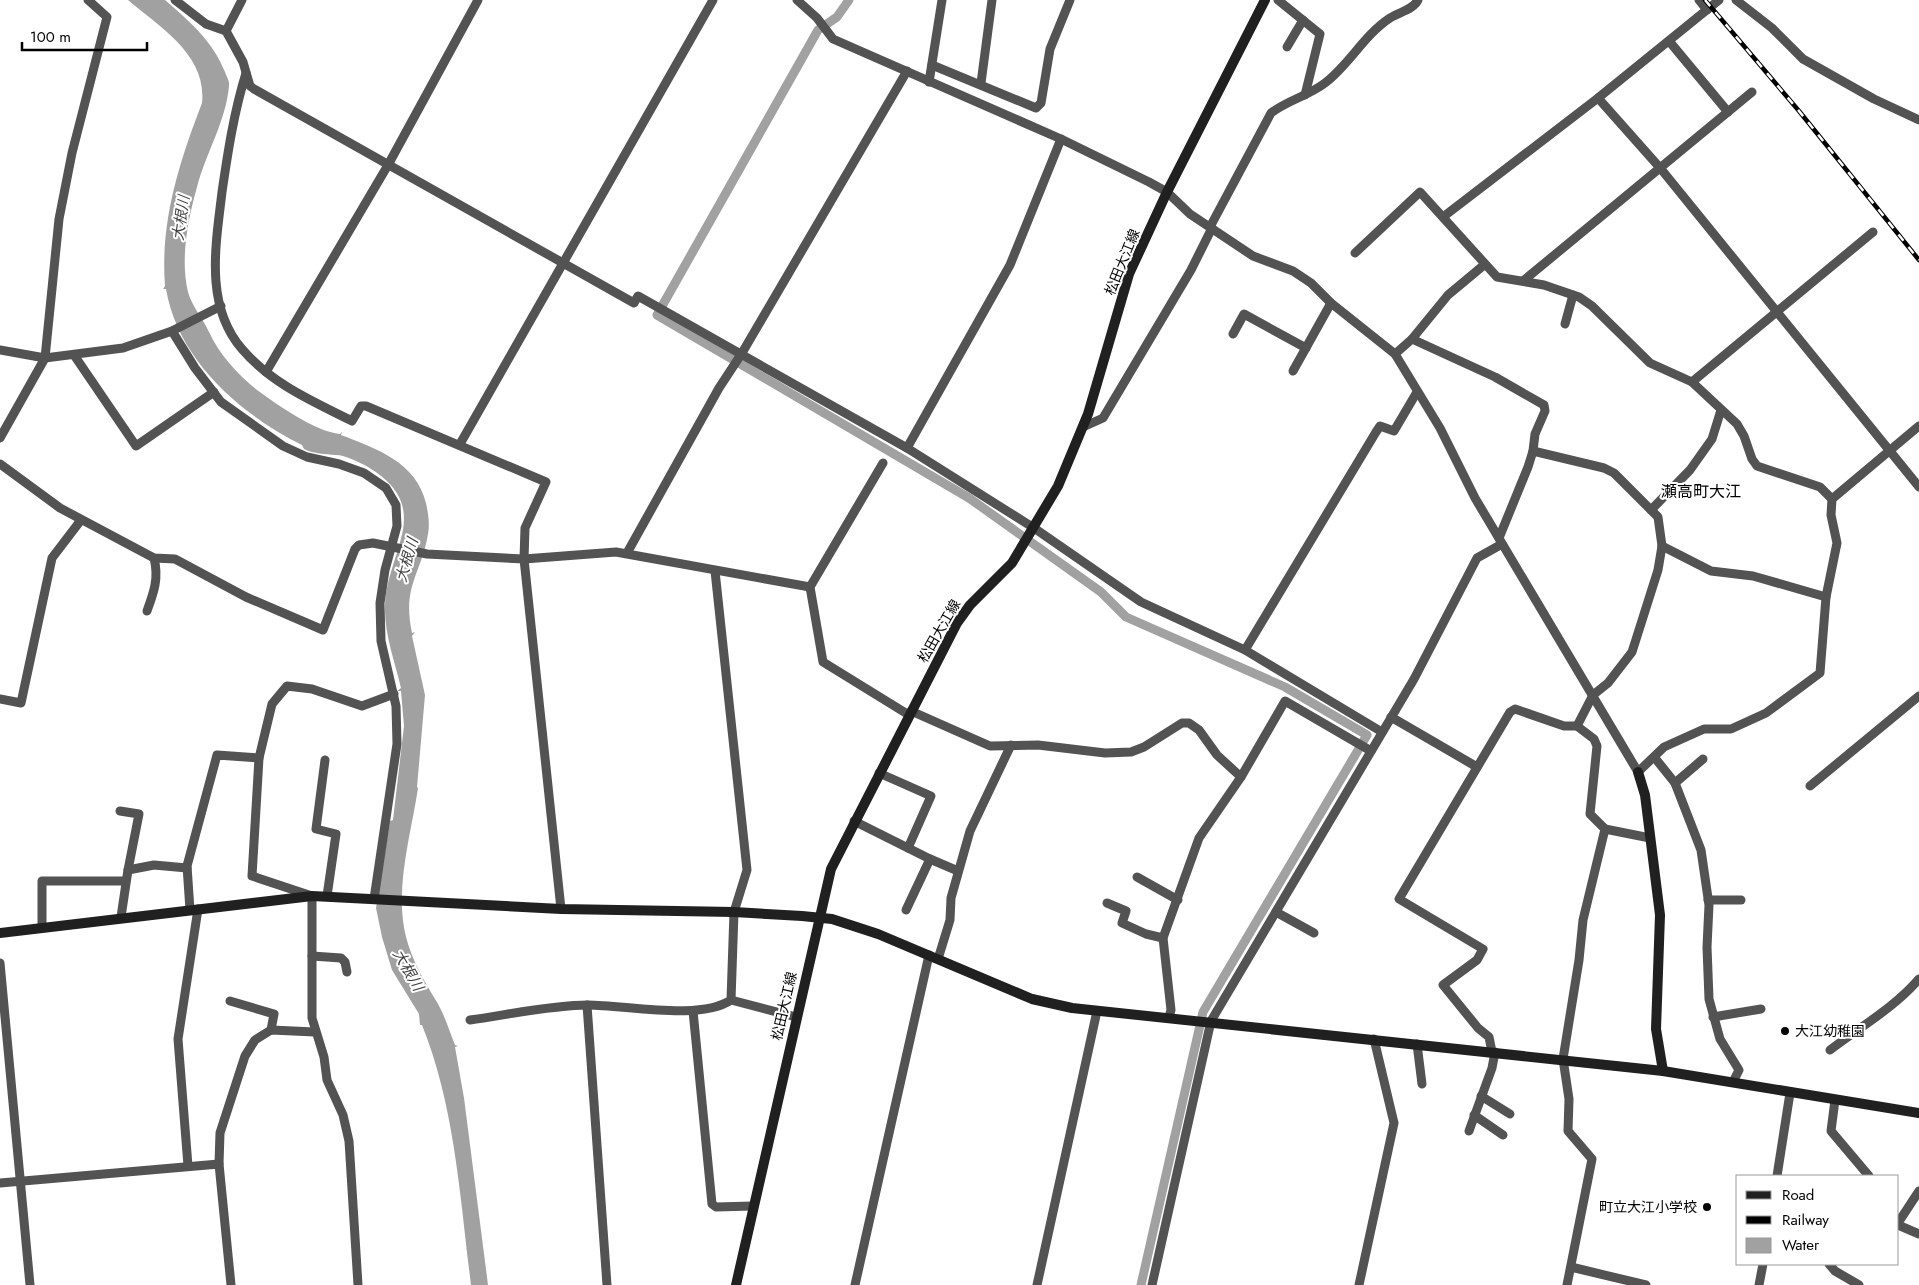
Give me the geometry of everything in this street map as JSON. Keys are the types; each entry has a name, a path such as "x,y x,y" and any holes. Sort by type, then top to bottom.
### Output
{"street":[{"path":"0,438 45,358 59,219 72,153 107,18 88,0"},
{"path":"174,0 206,24 226,32 247,71 250,86 254,89 634,303 638,296 674,315 907,448 1033,529 1141,602 1245,650 1382,732"},
{"path":"226,32 242,0"},
{"path":"266,372 388,165 478,0"},
{"path":"460,444 713,0"},
{"path":"797,0 817,18 833,39 1061,139 1167,192 1190,214 1253,256 1293,272 1311,283 1331,303 1396,354 1440,428 1475,498 1638,772 1645,795 1660,915 1656,1029 1663,1070"},
{"path":"929,82 942,0"},
{"path":"981,83 992,0"},
{"path":"932,65 981,83 1036,108 1041,103 1050,49 1070,0"},
{"name":"松田大江線","path":"736,1285 831,869 957,623 970,605 1012,563 1058,486 1083,427 1129,274 1167,192 1265,0"},
{"path":"1278,0 1320,34 1305,95"},
{"path":"1083,427 1103,418 1191,270 1271,113 1282,104 1305,95 1326,82 1390,19 1416,5 1418,0"},
{"path":"1699,0 1707,10"},
{"path":"1443,217 1598,98 1719,0"},
{"path":"1736,0 1772,28 1803,59 1874,99 1919,120"},
{"path":"1287,47 1303,20"},
{"path":"1669,41 1728,112"},
{"path":"247,71 229,141 217,236 216,280 221,306 231,333 242,348 266,372 294,392 352,421 361,406 366,406 460,444 546,482 525,528 524,558 561,909"},
{"path":"627,553 719,388 742,354 907,71"},
{"path":"1523,281 1752,92"},
{"path":"1598,98 1661,169 1919,488"},
{"path":"907,448 1010,265 1061,139"},
{"path":"1356,253 1420,192 1484,265 1498,277 1544,285 1573,295 1592,306 1650,363 1692,382 1737,424 1757,466 1820,487 1832,498"},
{"path":"1692,382 1873,232"},
{"path":"1396,354 1412,340 1448,295 1484,265"},
{"path":"1565,324 1573,295"},
{"path":"1293,371 1331,303"},
{"path":"0,350 45,358 123,348 172,331 221,306"},
{"path":"1233,334 1244,314 1306,348"},
{"path":"172,331 195,368 221,402 283,446 307,457 339,464 364,473 386,488 396,505 397,526 393,547 385,570 380,602 381,641 394,694 397,744 374,899"},
{"path":"1152,1285 1210,1021 1436,639 1477,558 1500,541 1533,451 1535,434 1545,411 1544,404 1495,376 1412,340"},
{"path":"74,355 136,446 214,392"},
{"path":"1245,650 1380,426 1394,431 1417,392"},
{"path":"1651,510 1690,470 1712,439 1721,410"},
{"path":"1638,772 1655,758 1664,747 1704,729 1731,729 1766,713 1820,673 1826,597 1837,543 1831,515 1832,498 1919,426"},
{"path":"1533,451 1604,468 1614,473 1658,517 1662,546 1658,570 1632,652 1608,684 1593,695 1577,726"},
{"path":"883,463 810,587 824,662 910,713 990,746 1038,745 1105,753 1131,752 1144,747 1182,723 1189,724 1199,730 1217,755 1241,776"},
{"path":"0,464 60,508 154,558 175,558 246,597 323,630 355,549 359,545 373,543 427,554 524,558 616,552 627,553 715,571 810,587"},
{"path":"0,699 21,703 52,558 81,520"},
{"path":"1662,546 1711,570 1753,576 1826,597"},
{"path":"147,611 158,572 154,558"},
{"path":"715,571 747,870 734,912 731,1000"},
{"path":"312,896 252,876 259,758 272,704 287,686 312,689 362,706 394,694"},
{"path":"1810,786 1919,696"},
{"path":"1169,1017 1170,1010 1163,938 1199,838 1241,776 1285,701 1371,751"},
{"path":"1469,1130 1492,1068 1494,1052 1489,1037 1478,1028 1443,985 1477,960 1483,949 1399,899 1510,712 1515,709 1564,726 1577,726 1594,739 1597,746 1590,814 1605,829 1650,838"},
{"path":"1391,717 1477,767"},
{"path":"855,1285 934,957 950,920 950,898 970,831 1011,746"},
{"path":"188,1166 178,1039 194,909 187,868 216,755 259,758"},
{"path":"1655,758 1675,783 1701,850 1708,900 1708,989 1713,1017 1720,1039 1739,1070 1733,1082"},
{"path":"1675,783 1703,759"},
{"path":"325,760 316,829 336,834 327,896"},
{"path":"879,773 931,796 908,848"},
{"path":"120,811 139,814 126,881 122,917"},
{"path":"854,821 958,871"},
{"path":"1567,1285 1592,1159 1568,1131 1569,1099 1563,1059 1579,960 1583,920 1605,829"},
{"path":"906,910 930,859"},
{"path":"128,870 154,865 187,868"},
{"path":"1137,877 1178,900"},
{"path":"42,928 42,881 126,881"},
{"path":"312,896 312,1018 315,1032 322,1047 327,1080 343,1115 349,1141 358,1285"},
{"path":"0,933 122,917 312,896 561,909 734,912 832,919 869,931 1032,999 1097,1011 1191,1019 1663,1070 1790,1093 1919,1113"},
{"path":"1708,900 1741,900"},
{"path":"1107,903 1126,911 1122,923 1146,934 1163,938"},
{"path":"1276,912 1314,934"},
{"path":"312,956 342,958 347,972"},
{"path":"0,963 30,1285"},
{"path":"1830,1050 1874,1020 1910,990 1919,978"},
{"path":"470,1020 586,1005 693,1010 721,1007 731,1000 796,1017"},
{"path":"230,1001 274,1014 271,1030"},
{"path":"586,1005 607,1285"},
{"path":"1713,1017 1761,1009"},
{"path":"693,1010 712,1204 716,1208 753,1206"},
{"path":"1037,1285 1097,1011"},
{"path":"231,1285 219,1164 220,1133 245,1056 255,1040 271,1030 315,1032"},
{"path":"1359,1285 1394,1123 1374,1039"},
{"path":"1417,1044 1422,1084"},
{"path":"1777,1175 1790,1093"},
{"path":"1481,1096 1510,1114"},
{"path":"1835,1100 1831,1131 1868,1175"},
{"path":"1474,1115 1503,1135"},
{"path":"0,1183 219,1164"},
{"path":"1901,1208 1919,1191"},
{"path":"1899,1224 1919,1234"},
{"path":"1759,1285 1763,1265"},
{"path":"1830,1265 1836,1271 1859,1285"},
{"path":"1571,1267 1646,1285"}],"water":[{"name":"大根川","path":"128,0 165,0 192,24 207,41 220,61 229,82 224,112 201,174 194,199 185,253 188,292 192,303 213,340 236,371 275,403 308,423 330,432 340,434 342,432 341,435 381,452 404,467 414,477 426,503 429,522 428,534 409,603 412,633 415,632 412,636 425,695 418,788 403,881 403,919 408,945 422,977 441,1010 455,1045 458,1046 455,1047 464,1098 488,1285 471,1285 455,1153 442,1088 433,1056 422,1025 420,1025 419,1014 392,970 376,908 390,821 393,820 404,726 401,691 397,691 401,688 388,637 385,616 388,586 403,531 404,514 400,498 388,482 368,467 344,456 308,451 302,445 256,418 215,382 198,361 184,339 173,315 166,289 163,289 165,286 165,239 168,216 179,170 202,103 202,86 197,71 179,44"}],"waterway":[{"path":"849,0 837,17 818,30 657,315 969,498 1101,592 1126,617 1285,687 1367,735 1203,1012 1141,1285"}],"railway":[{"path":"1705,0 1799,111 1919,260"}],"place":[{"name":"大江幼稚園","path":"1785,1031"},
{"name":"町立大江小学校","path":"1707,1207"}],"district":[{"name":"瀬高町大江","path":"1701,491"}]}
